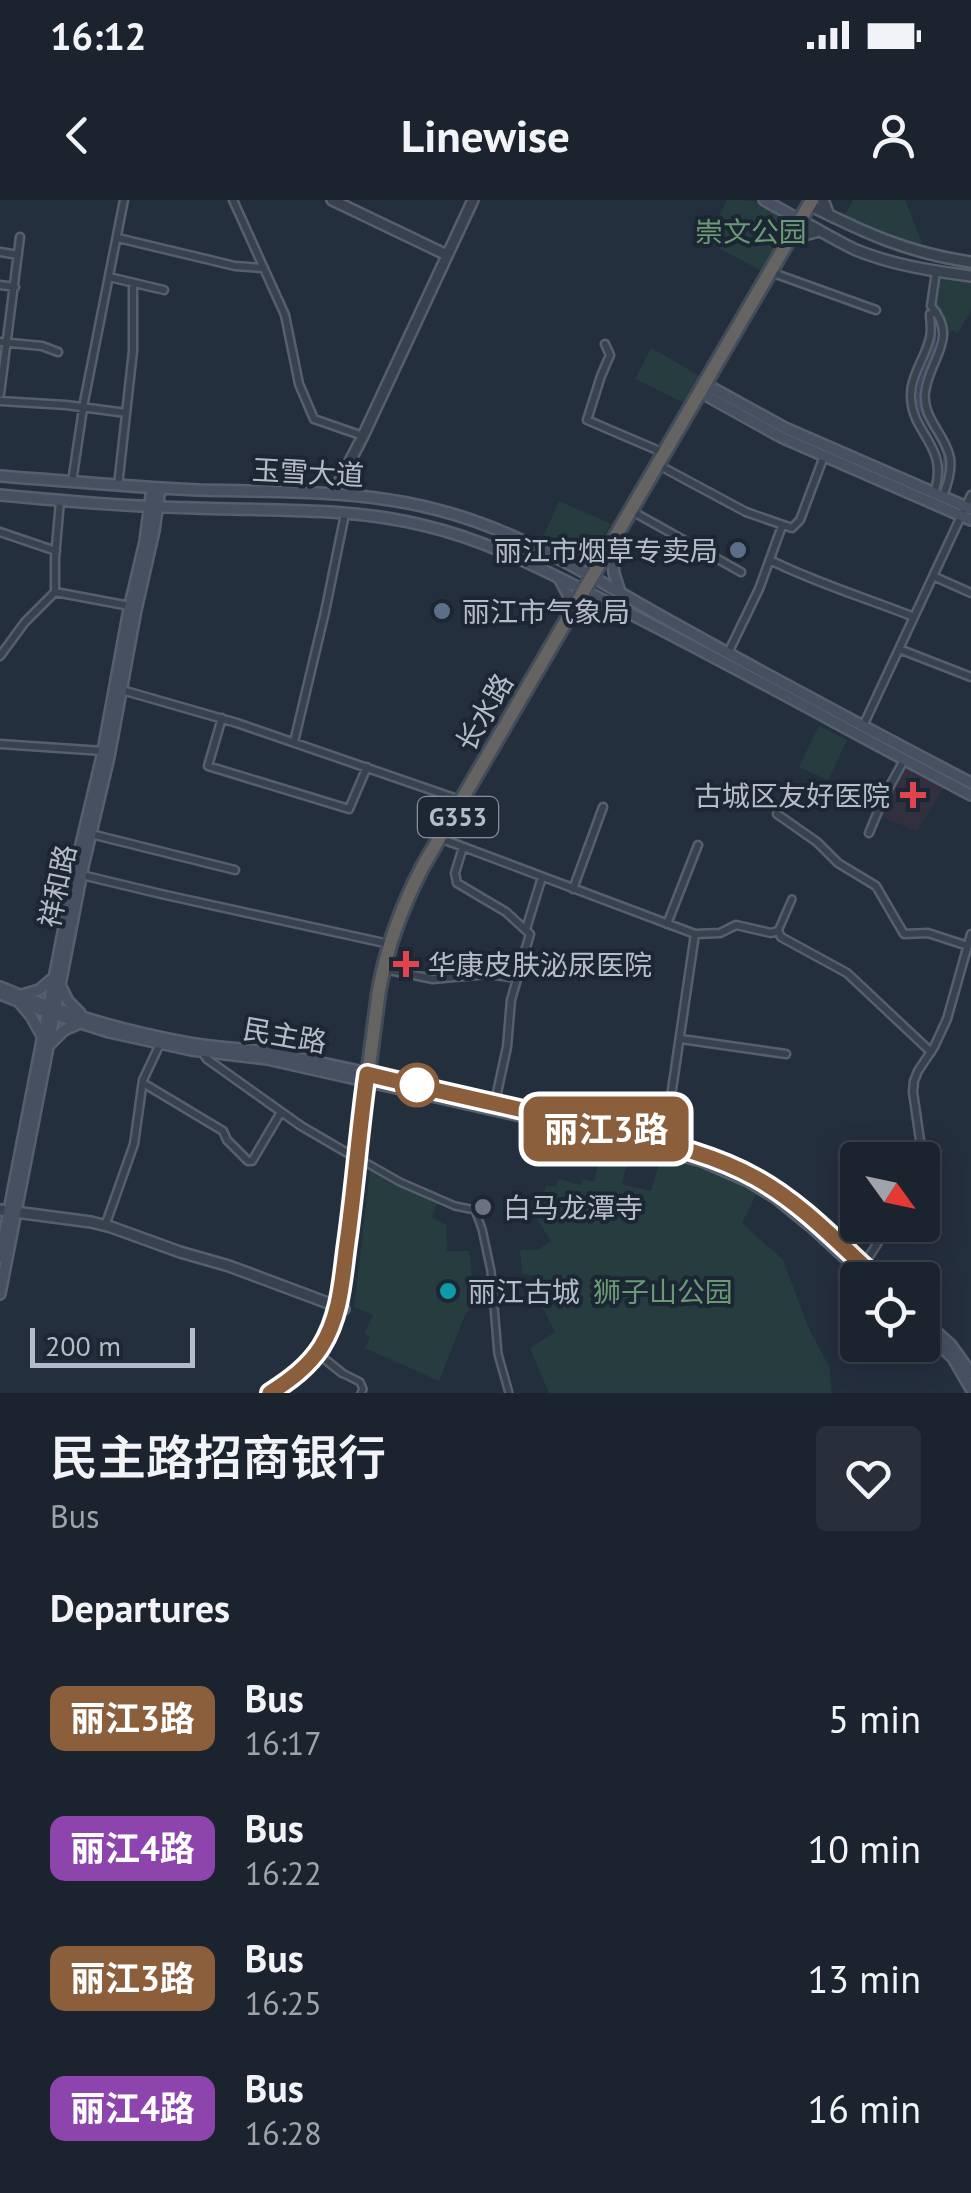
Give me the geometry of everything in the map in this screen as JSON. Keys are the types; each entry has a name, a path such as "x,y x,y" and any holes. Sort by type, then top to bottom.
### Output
{"highway":[{"name":"长水路","path":"370,1078 389,970 412,901 587,592 803,222 818,204"},
{"name":"长水路","path":"705,390 798,238 803,222"},
{"name":"长水路","path":"610,554 638,514 664,461"},
{"name":"长水路","path":"282,1393 322,1357 338,1328 379,990 390,944 414,882 574,615"},
{"name":"长水路","path":"270,1393 302,1370 317,1353 341,1308"}],"main road":[{"path":"764,200 803,222"},
{"path":"705,390 760,426 967,513"},
{"path":"705,390 938,495 967,513"},
{"name":"玉雪大道","path":"0,476 118,486 333,494 390,500 456,514 510,534 567,562 971,783"},
{"name":"祥和路","path":"0,1294 8,1212 48,1047 57,981 109,758 156,488"},
{"name":"玉雪大道","path":"0,496 387,517 465,536 614,605 971,795"},
{"name":"祥和路","path":"57,981 76,865 154,507"},
{"path":"567,562 610,554 620,592"},
{"path":"558,577 574,615 614,605"},
{"path":"42,1036 19,998 57,981 83,1021 64,1030 48,1047"},
{"name":"民主路","path":"0,990 160,1044 267,1059 495,1103 716,1158 764,1183 806,1214 859,1262"},
{"name":"祥和路","path":"0,1258 42,1036 51,1010"},
{"name":"民主路","path":"83,1021 192,1044 268,1053 713,1164 776,1198 850,1262"},
{"path":"940,1335 971,1373"},
{"path":"940,1345 953,1358 971,1388"}],"street":[{"path":"72,482 124,200"},
{"path":"233,200 285,315 299,384 314,419 363,436"},
{"path":"332,200 447,255"},
{"path":"333,494 472,200"},
{"path":"818,204 872,236 971,262"},
{"path":"803,222 866,254 936,272 971,276"},
{"path":"798,238 820,231"},
{"path":"20,238 3,342 0,398 126,413"},
{"path":"118,238 235,266 262,268"},
{"path":"0,252 18,255"},
{"path":"936,272 931,306 944,328 924,400 949,456 949,477 938,495"},
{"path":"776,274 876,310"},
{"path":"108,277 164,290"},
{"path":"118,486 134,335 134,283"},
{"path":"0,286 14,287"},
{"path":"933,313 930,338 911,394 914,413 937,459 938,495"},
{"path":"3,342 42,346 58,352"},
{"path":"605,344 610,355 587,420 664,461 736,507 792,528 799,523 824,456"},
{"path":"863,726 967,513 971,496"},
{"path":"0,656 25,622 55,592 60,501"},
{"path":"294,742 345,514"},
{"path":"638,514 740,572"},
{"path":"728,652 759,590 782,526"},
{"path":"0,532 56,551"},
{"path":"770,560 807,578 914,617"},
{"path":"934,576 971,594"},
{"path":"55,592 130,606"},
{"path":"899,650 971,678"},
{"path":"122,690 222,718 461,800"},
{"path":"222,718 208,766 257,783 349,809 367,767"},
{"path":"0,744 103,751"},
{"path":"869,833 904,760"},
{"path":"573,889 603,807"},
{"path":"778,814 838,863 876,886 904,934 928,933 968,946"},
{"path":"91,834 236,870"},
{"path":"445,840 695,934 720,933 736,925 770,933 778,931"},
{"path":"666,924 698,845"},
{"path":"463,847 455,876 457,883 506,912 530,934 510,1007 507,1046 495,1103"},
{"path":"82,874 390,944"},
{"path":"526,929 542,878"},
{"path":"778,931 792,899"},
{"path":"778,931 781,937 847,973 931,1052"},
{"path":"664,1144 695,934"},
{"path":"919,1142 913,1086 941,1035 971,934"},
{"path":"389,970 433,979 486,974 518,978"},
{"path":"680,1039 786,1054"},
{"path":"106,1226 134,1144 142,1083 160,1044"},
{"path":"202,1052 281,1112 360,1160 454,1206 475,1210 491,1271 498,1354 509,1393"},
{"path":"142,1083 223,1132 248,1161 252,1161 281,1112"},
{"path":"8,1212 106,1226 341,1308"},
{"path":"322,1357 360,1382 361,1393"}],"shaded area":[{"name":"古城区友好医院","path":"904,767 943,788 917,831 879,816"}],"green space":[{"name":"崇文公园","path":"727,200 763,204 781,221 785,231 762,271 707,242"},
{"path":"853,200 905,200 922,243 891,237 844,216"},
{"path":"938,275 971,280 971,311 958,333 952,330 946,339 944,321 933,305"},
{"path":"651,348 700,376 684,403 635,379"},
{"path":"559,501 611,524 589,552 575,554 541,542"},
{"path":"819,726 847,740 828,780 799,767"},
{"name":"狮子山公园","path":"601,1155 627,1162 622,1184 651,1191 659,1164 670,1167 674,1156 715,1168 758,1191 742,1223 783,1260 809,1329 830,1368 831,1393 549,1393 530,1348 555,1332 542,1307 538,1276 522,1274 520,1250 538,1250 551,1241 537,1219 546,1185 556,1187 558,1179 581,1185 583,1179 594,1182"},
{"path":"370,1171 438,1201 432,1217 446,1225 447,1251 469,1251 471,1308 439,1381 365,1348 370,1337 364,1334 373,1315 354,1307"}],"waterway":[{"path":"933,318 935,341 918,396 921,412 944,455 940,487"}],"bus line":[{"name":"丽江3路","path":"270,1393 312,1359 326,1339 340,1299 367,1074 716,1158 794,1203 859,1262"}],"place":[{"name":"丽江市烟草专卖局","path":"738,550"},
{"name":"丽江市气象局","path":"442,611"},
{"name":"古城区友好医院","path":"913,795"},
{"name":"华康皮肤泌尿医院","path":"406,964"},
{"name":"白马龙潭寺","path":"483,1207"},
{"name":"丽江古城","path":"448,1291"}]}
